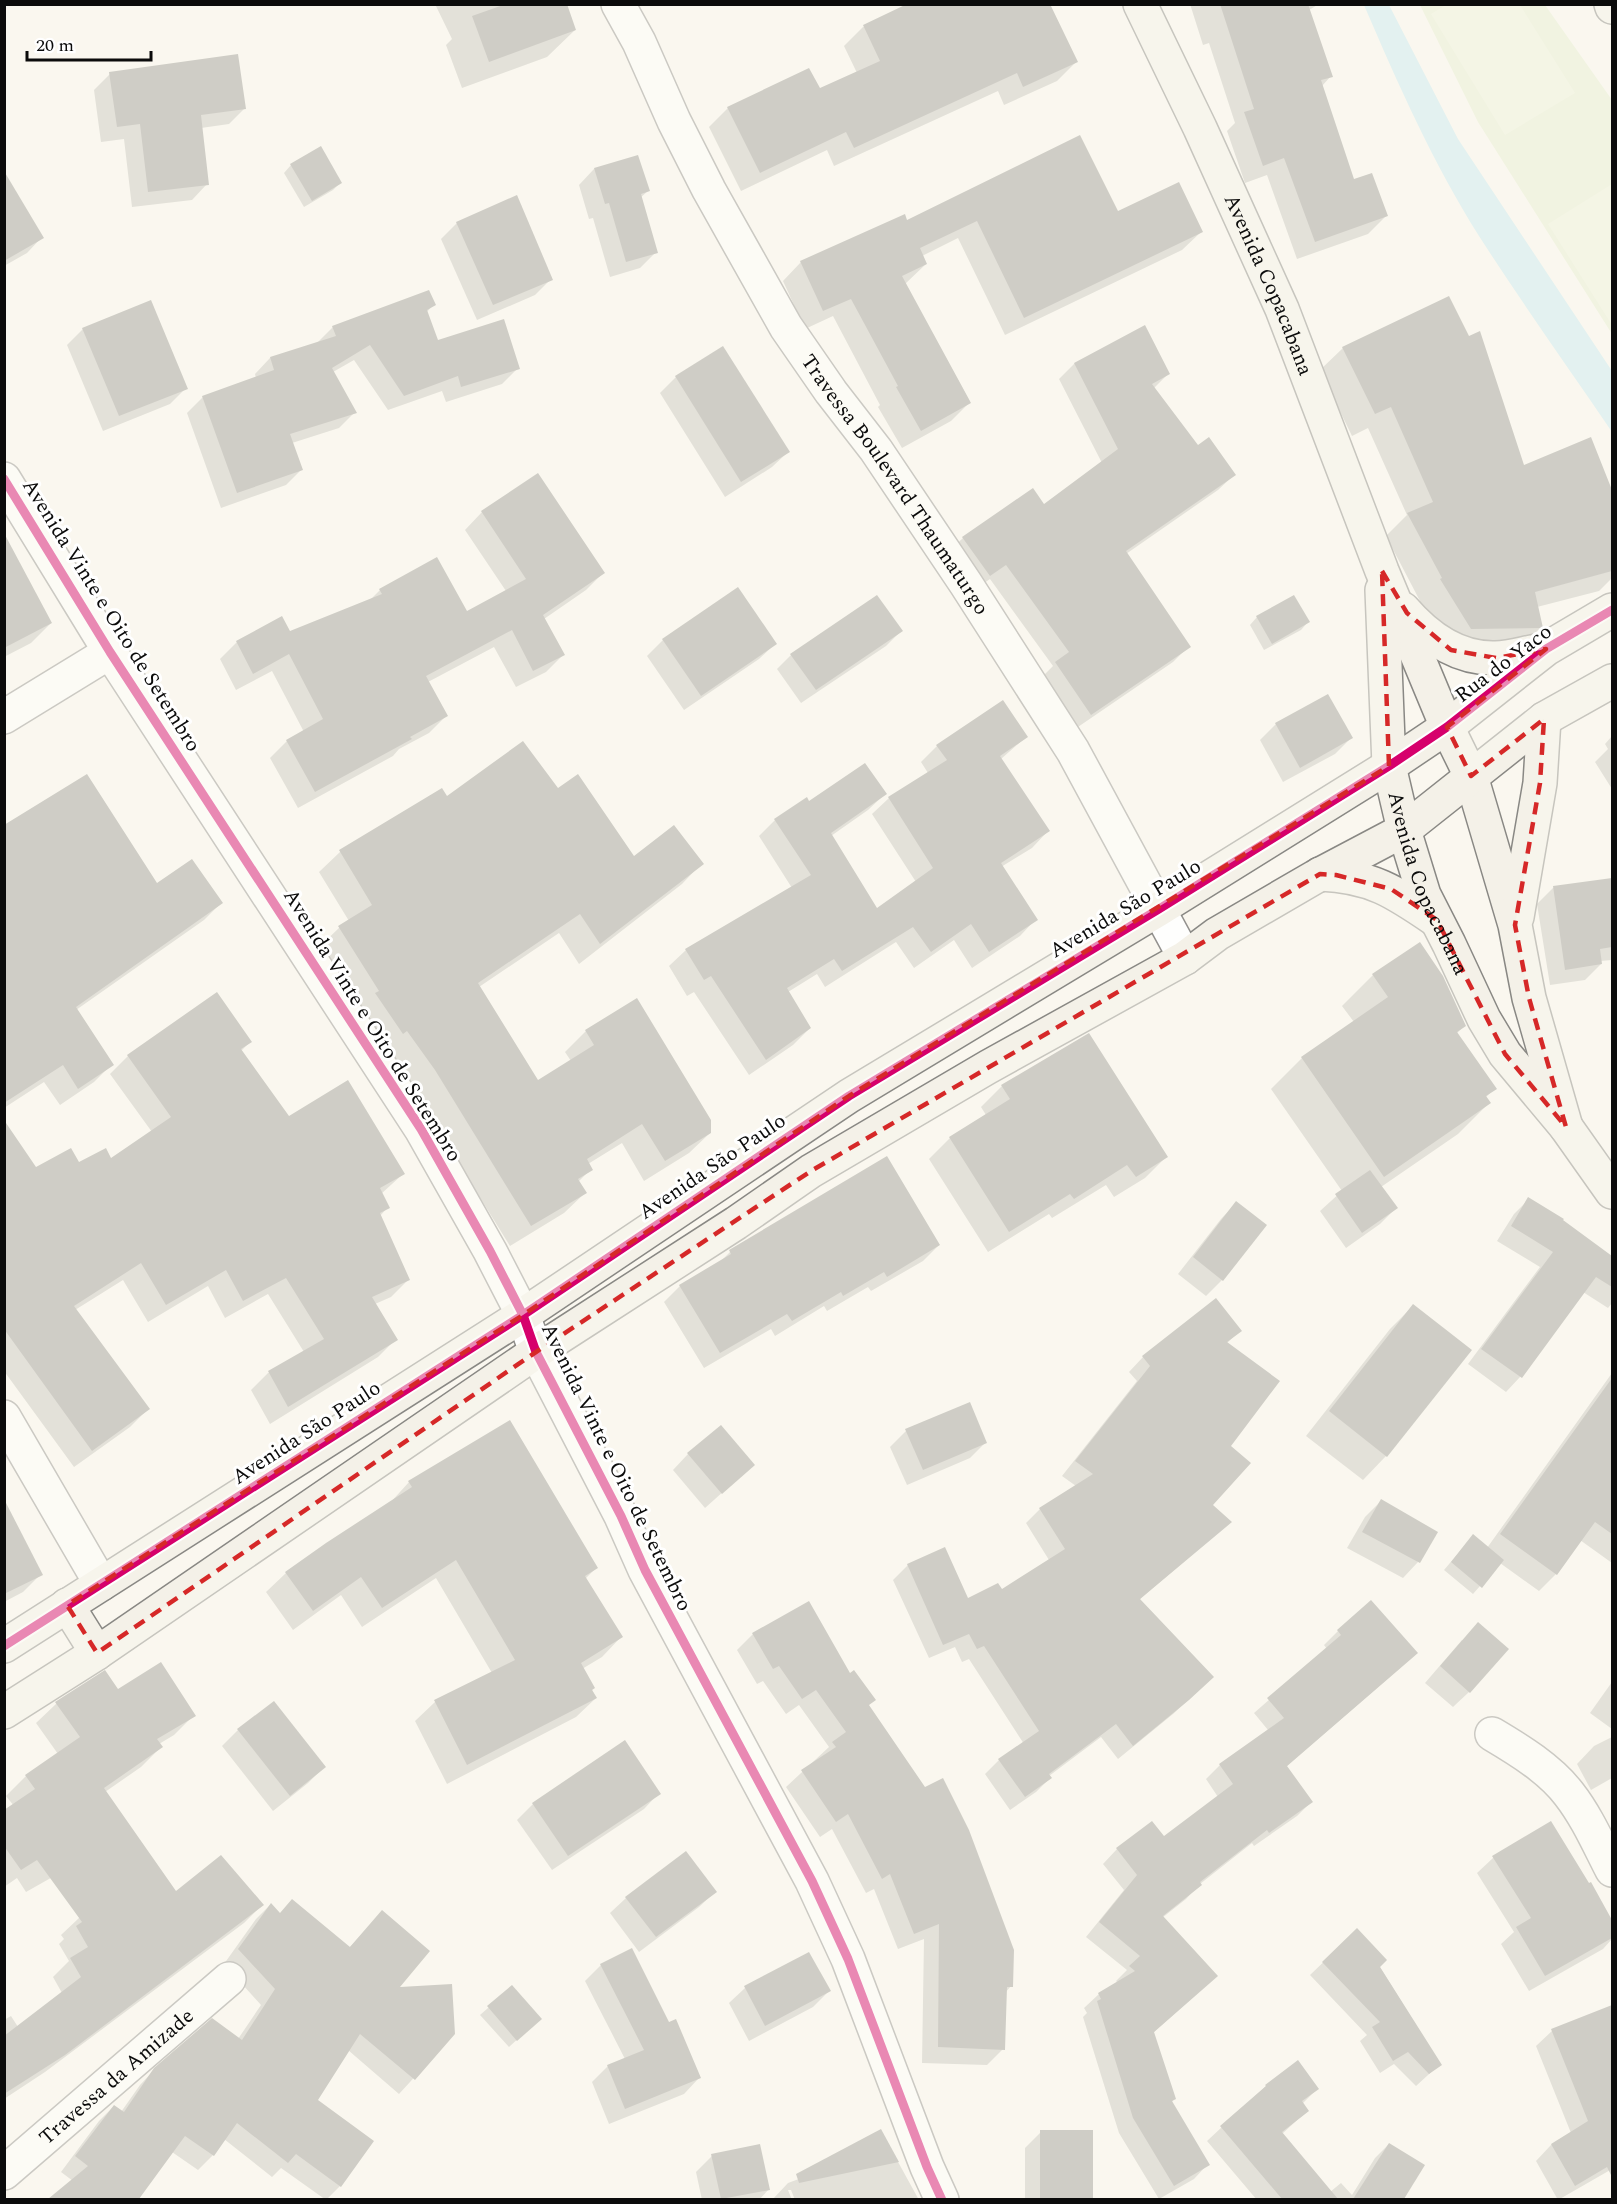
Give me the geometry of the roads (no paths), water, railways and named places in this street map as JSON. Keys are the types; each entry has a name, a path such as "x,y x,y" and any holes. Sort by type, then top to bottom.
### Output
{"street":[{"name":"Travessa Boulevard Thaumaturgo","path":"618,4 639,42 674,122 709,190 786,327 831,392 876,450 1074,751 1185,957"},
{"name":"Avenida Copacabana","path":"1140,4 1200,128 1282,309 1388,584 1447,727 1471,776 1515,925 1529,998 1566,1128"},
{"name":"Avenida Vinte e Oito de Setembro","path":"4,479 110,652 421,1129 490,1251 523,1315 536,1352 621,1516 645,1570 812,1881 848,1959 927,2167 942,2199"},
{"name":"Avenida Copacabana","path":"1388,584 1389,766 1404,830 1424,895 1484,1019 1505,1054 1566,1128 1612,1192"},
{"path":"1388,584 1429,634 1451,650 1473,656 1496,658 1546,649"},
{"name":"Rua do Yaco","path":"1447,727 1546,649 1612,610"},
{"path":"4,717 110,652"},
{"path":"4,1712 97,1653 536,1352 736,1223 811,1171 1185,957 1217,934 1320,874 1404,830 1544,719 1612,681"},
{"path":"1515,925 1540,783 1544,719"},
{"name":"Avenida São Paulo","path":"4,1646 523,1315 849,1096 1159,909 1389,766 1447,727"},
{"path":"1320,874 1364,880 1391,889 1437,920"},
{"path":"849,1096 874,1133"},
{"path":"4,1417 101,1584"},
{"path":"67,1605 97,1653"},
{"path":"1492,1734 1539,1765 1568,1792 1612,1870"},
{"name":"Travessa da Amizade","path":"4,2172 229,1979"}],"water":[{"path":"1364,5 1389,5 1458,139 1612,371 1612,432 1512,286 1462,208 1417,123"}]}
